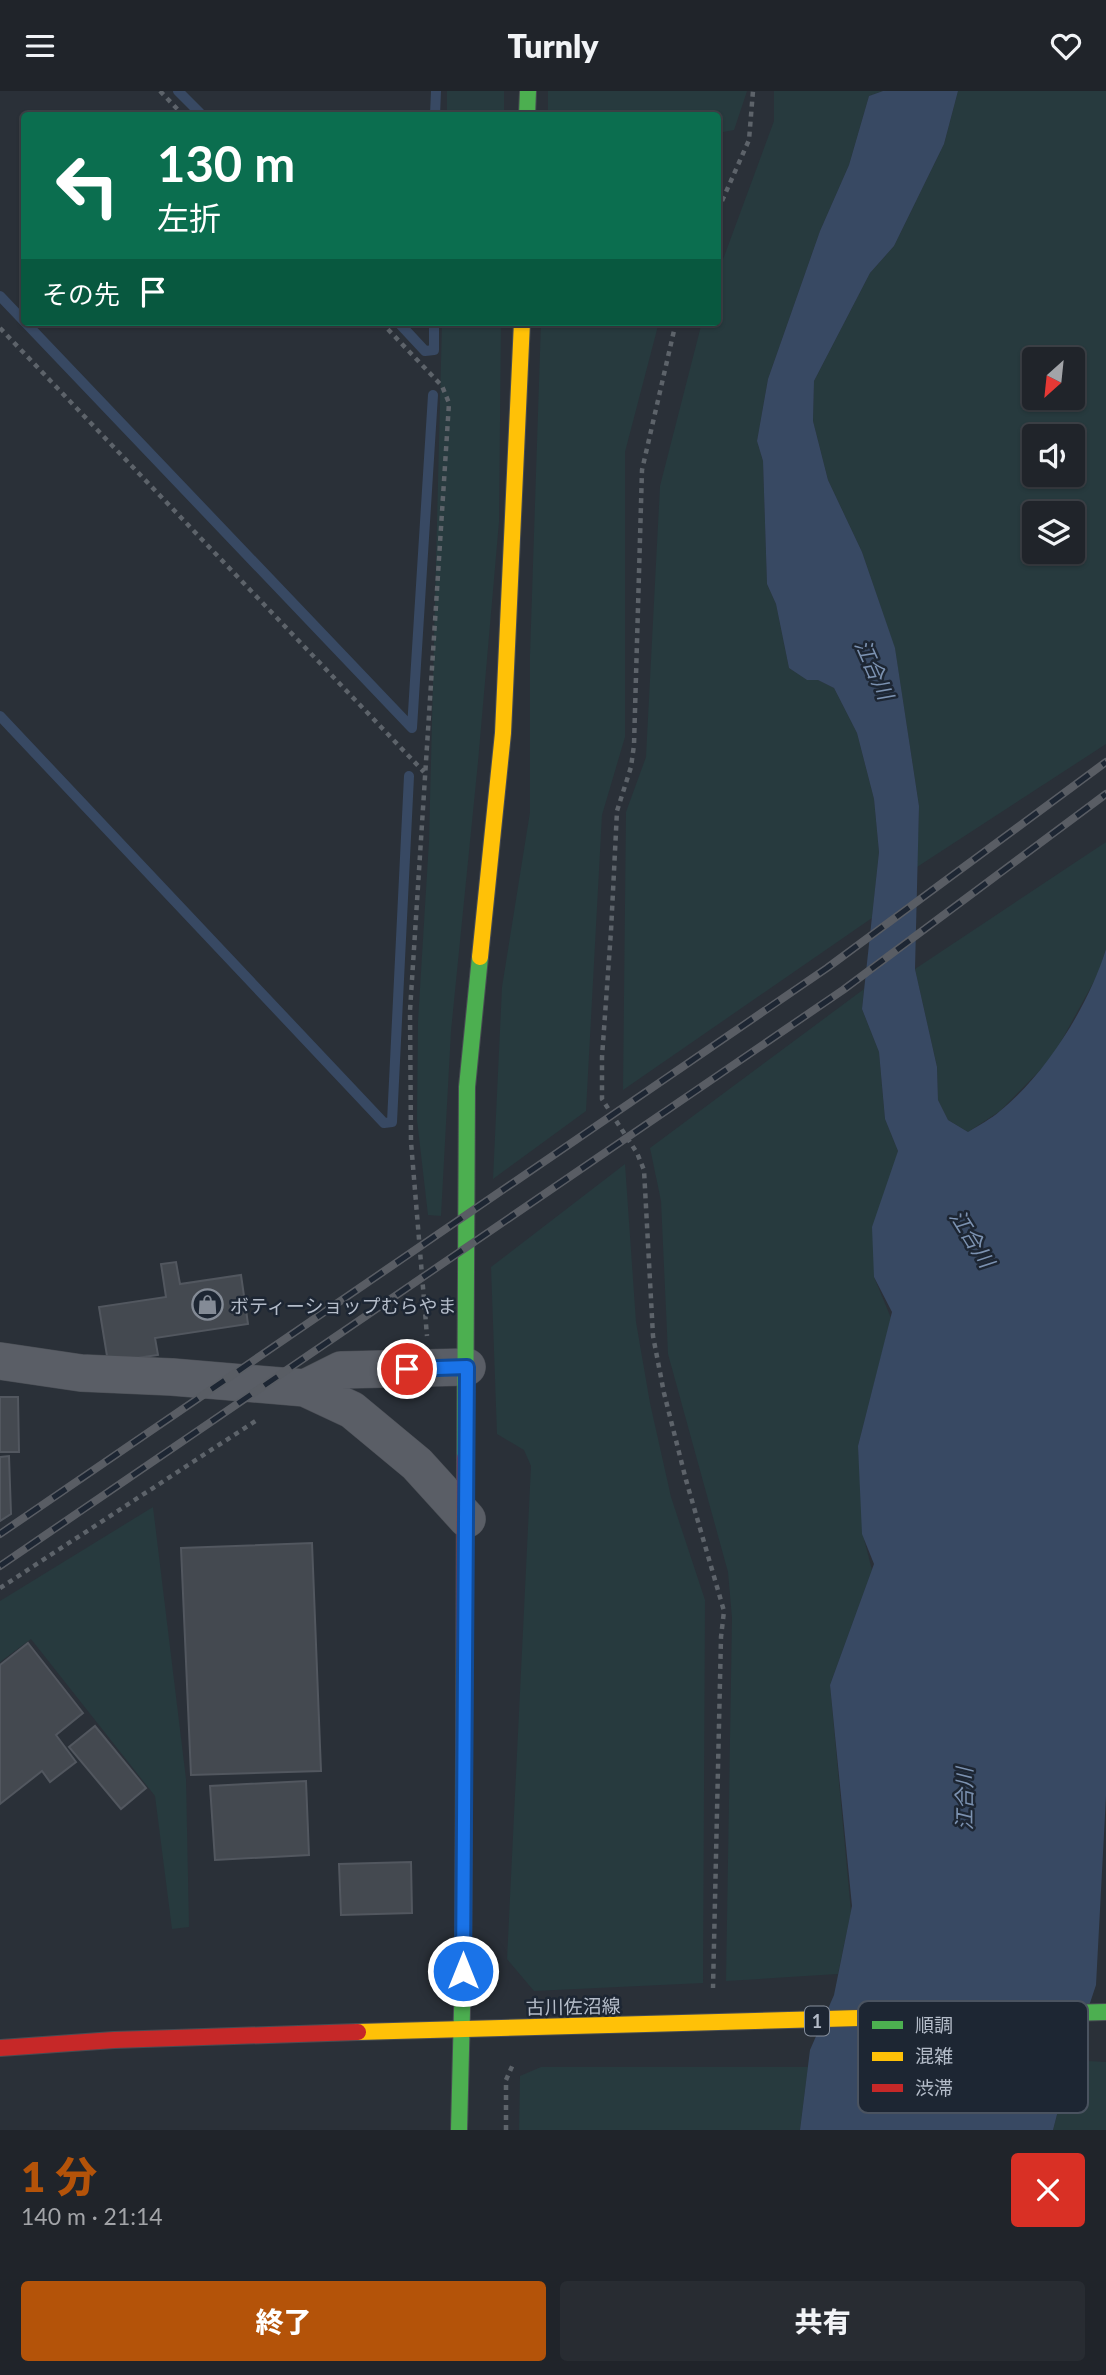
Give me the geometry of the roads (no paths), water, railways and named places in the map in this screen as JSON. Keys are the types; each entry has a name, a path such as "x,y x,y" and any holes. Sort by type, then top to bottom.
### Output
{"street":[{"path":"527,112 528,91"},
{"path":"459,2130 467,1520 467,1087 503,733 522,326"},
{"path":"0,1361 81,1373 172,1377 304,1388 352,1410 417,1464 467,1520"},
{"path":"304,1388 341,1370 467,1367"},
{"name":"古川佐沼線","path":"1088,2012 1106,2012"},
{"name":"古川佐沼線","path":"0,2047 114,2040 462,2028 858,2019"}],"water":[{"name":"江合川","path":"883,91 958,91 944,144 894,246 870,273 814,381 813,421 828,480 862,552 895,648 919,806 915,969 937,1067 938,1100 948,1120 968,1132 996,1114 1034,1078 1077,1015 1089,993 1106,949 1106,1796 1096,1985 1088,2009 1088,2001 858,2001 858,2113 1057,2113 1053,2130 800,2130 810,2050 834,1995 852,1906 830,1685 874,1564 862,1534 858,1446 892,1312 874,1277 872,1227 898,1151 885,1119 879,1052 862,1009 879,852 874,799 857,733 834,688 818,680 807,680 789,668 776,604 767,584 763,461 757,441 768,379 820,231 849,165 869,96"}],"waterway":[{"path":"178,91 199,112"},
{"path":"435,112 436,91"},
{"path":"0,296 21,318"},
{"path":"29,326 412,728"},
{"path":"402,326 425,351 434,350 434,326"},
{"path":"412,728 433,395"},
{"path":"0,716 384,1123 392,1122 409,776"}],"railway":[{"path":"0,1534 827,968 1106,762"},
{"path":"0,1566 843,990 1106,794"}],"place":[{"name":"ボティーショップむらやま","path":"207,1305"}]}
